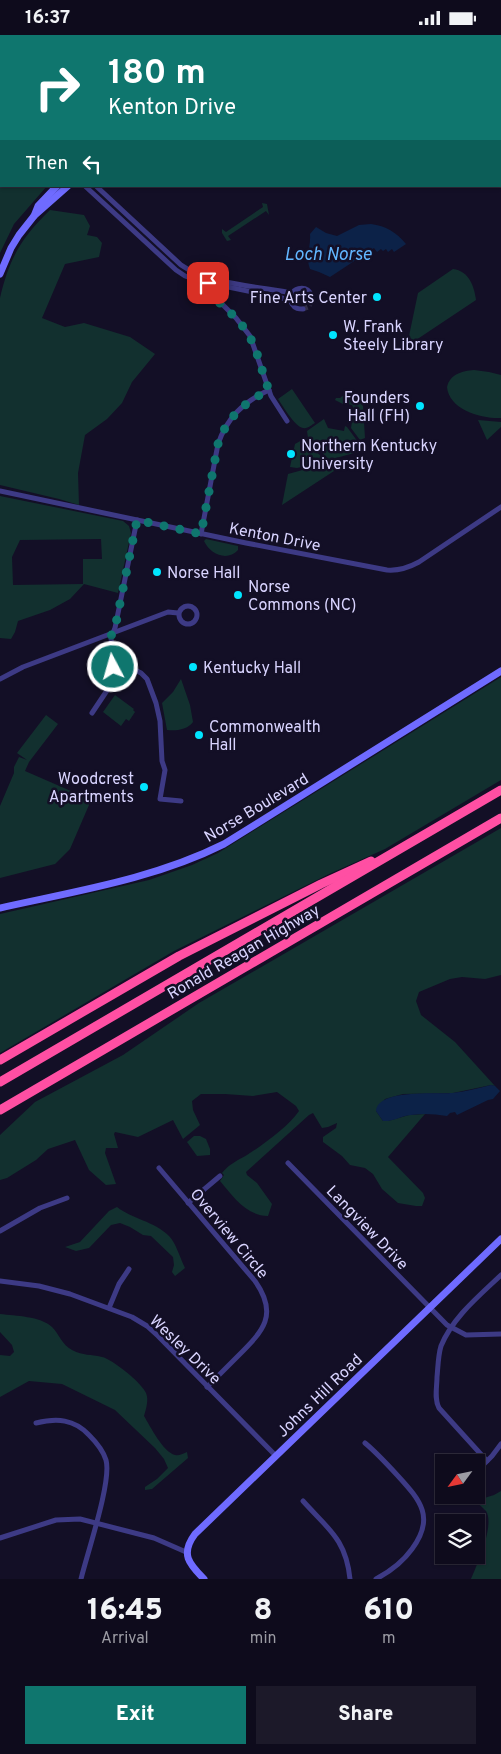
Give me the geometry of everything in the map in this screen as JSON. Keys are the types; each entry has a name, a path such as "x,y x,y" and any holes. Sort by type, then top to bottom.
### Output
{"highway":[{"name":"Ronald Reagan Highway","path":"0,1082 501,790"},
{"name":"Ronald Reagan Highway","path":"0,1110 501,818"},
{"path":"0,1060 201,944 354,868 397,851"}],"main road":[{"path":"0,275 11,248 34,216 67,187"},
{"path":"34,216 38,206 54,188"},
{"name":"Norse Boulevard","path":"0,909 152,873 209,852 501,671"},
{"name":"Johns Hill Road","path":"186,1552 190,1541 206,1522 276,1457 501,1239"},
{"path":"186,1552 191,1565 204,1579"}],"street":[{"path":"86,187 176,270 185,276 292,293"},
{"path":"97,187 190,272 208,280 291,300"},
{"path":"208,280 208,291 236,318 250,337 257,352 269,390 287,421"},
{"path":"303,309 296,308 291,300 292,293 297,289 306,289 311,295 312,301"},
{"path":"201,534 222,432 231,418 244,404 269,390"},
{"name":"Kenton Drive","path":"0,491 201,534 397,571 419,562 501,507"},
{"path":"92,713 112,683 113,667 110,638 114,632 137,520"},
{"path":"0,679 23,667 114,632 168,612 178,613"},
{"path":"113,667 131,668 147,679 156,703 160,721 162,761 165,770 160,799 181,801"},
{"name":"Langview Drive","path":"288,1163 429,1309 452,1329"},
{"name":"Overview Circle","path":"160,1168 255,1281 263,1294 266,1305 266,1317 258,1335 208,1387"},
{"path":"188,1203 220,1176"},
{"path":"0,1231 40,1208 67,1198"},
{"path":"109,1308 119,1284 129,1269"},
{"path":"501,1275 466,1309 443,1342 440,1353 436,1397 437,1405 442,1412 487,1461 501,1444"},
{"name":"Wesley Drive","path":"0,1281 52,1288 132,1317 147,1326 276,1457"},
{"path":"452,1329 472,1336 501,1334"},
{"path":"36,1423 58,1420 74,1424 87,1433 101,1448 106,1461 107,1474 81,1579"},
{"path":"365,1443 414,1493 421,1505 424,1518 421,1534 408,1555 393,1569 376,1579"},
{"path":"304,1501 341,1544 346,1557 350,1579"},
{"path":"0,1537 65,1518 80,1519 154,1538 186,1552"}],"green space":[{"path":"0,187 46,187 14,224 0,253"},
{"path":"262,203 267,204 269,215 266,211 228,236 231,240 227,241 222,233 222,229 226,232 263,207"},
{"path":"50,210 84,215 90,226 87,235 97,237 102,243 99,257 65,264 42,318 65,327 84,323 130,337 155,354 132,382 122,403 107,419 85,435 78,473 79,505 0,485 0,298 12,260 31,230"},
{"path":"453,269 463,273 470,280 476,300 413,342 409,336 418,293"},
{"path":"474,370 501,375 501,418 476,415 460,407 449,395 447,387 454,376 461,372"},
{"path":"292,389 315,423 308,427 303,428 296,424 278,399"},
{"path":"350,390 363,406 365,438 360,440 351,428 354,409 352,405 343,404 335,400"},
{"path":"324,419 328,428 344,431 345,426 347,427 358,442 354,453 329,460 308,438 307,431"},
{"path":"478,420 501,422 501,427 487,440"},
{"path":"302,440 326,461 297,468 290,467 295,444"},
{"path":"328,463 334,471 282,505 288,474"},
{"path":"0,496 123,521 129,526 131,533 118,593 84,584 70,599 50,610 18,621 11,639 0,638","holes":["101,539 102,559 83,559 83,584 13,585 12,557 20,540"]},
{"path":"206,539 238,546 238,550 234,554 219,555 210,550 204,541"},
{"path":"501,677 501,780 385,849 329,874 174,951 0,1053 0,914 149,880 192,865 218,853"},
{"path":"181,679 190,705 193,722 188,727 167,730 162,703 173,692"},
{"path":"115,695 134,709 135,712 129,721 126,719 121,726 103,712"},
{"path":"46,715 58,724 29,762 25,771 87,798 89,805 70,849 55,864 0,878 0,806 19,757 27,760 17,753"},
{"path":"501,828 501,975 485,979 462,977 450,979 419,992 416,1001 421,1015 455,1042 495,1086 491,1085 453,1093 403,1094 385,1099 376,1111 383,1121 409,1115 425,1114 388,1157 423,1193 425,1198 422,1206 398,1203 382,1189 373,1174 365,1168 350,1165 342,1156 323,1142 323,1137 336,1128 337,1123 322,1128 313,1113 246,1172 257,1183 272,1204 268,1216 253,1213 247,1209 235,1199 220,1181 224,1175 222,1173 230,1165 254,1151 275,1135 299,1111 296,1106 277,1092 253,1096 201,1094 192,1101 193,1110 200,1125 183,1139 173,1120 138,1137 115,1132 118,1148 106,1148 105,1153 116,1184 106,1185 89,1170 75,1140 48,1149 36,1160 7,1178 0,1180 0,1135 35,1102 123,1055 199,1003"},
{"path":"194,1136 206,1139 210,1155 197,1156 187,1142"},
{"path":"117,1207 157,1227 169,1236 185,1268 175,1276 172,1272 174,1265 173,1257 151,1236 143,1235 120,1223 111,1225 89,1248 76,1251 65,1247 80,1242 109,1211"},
{"path":"0,1314 28,1317 47,1323 72,1350 102,1357 119,1367 139,1383 146,1393 147,1402 144,1416 162,1444 170,1453 175,1455 187,1452 188,1458 152,1489 145,1490 145,1487 168,1468 164,1459 155,1448 115,1410 62,1384 29,1381 0,1397 0,1355 10,1356 14,1352 12,1345 0,1332"},
{"path":"501,1491 501,1579 471,1579 477,1564 485,1564 488,1517 486,1511 479,1504 485,1504 485,1498"}],"water":[{"name":"Loch Norse","path":"371,224 390,230 406,244 394,252 392,249 388,252 386,249 383,251 381,249 377,252 374,248 330,277 310,269 308,260 310,234 316,227 326,233 337,236 359,225"},
{"path":"491,1085 500,1091 493,1099 457,1115 455,1112 447,1116 416,1114 383,1121 376,1111 379,1104 386,1099 396,1096 421,1093 452,1093"}],"tunnel":[{"path":"303,309 308,307 312,301"}],"place":[{"name":"Fine Arts Center","path":"377,297"},
{"name":"W. Frank Steely Library","path":"333,335"},
{"name":"Founders Hall (FH)","path":"420,406"},
{"name":"Northern Kentucky University","path":"291,454"},
{"name":"Norse Hall","path":"157,572"},
{"name":"Norse Commons (NC)","path":"238,595"},
{"name":"Kentucky Hall","path":"193,667"},
{"name":"Commonwealth Hall","path":"199,735"},
{"name":"Woodcrest Apartments","path":"144,787"}],"route":[{"path":"113,667 110,638 115,628 137,520 201,534 222,432 236,411 250,400 269,390 257,352 246,329 208,291 208,283"}]}
